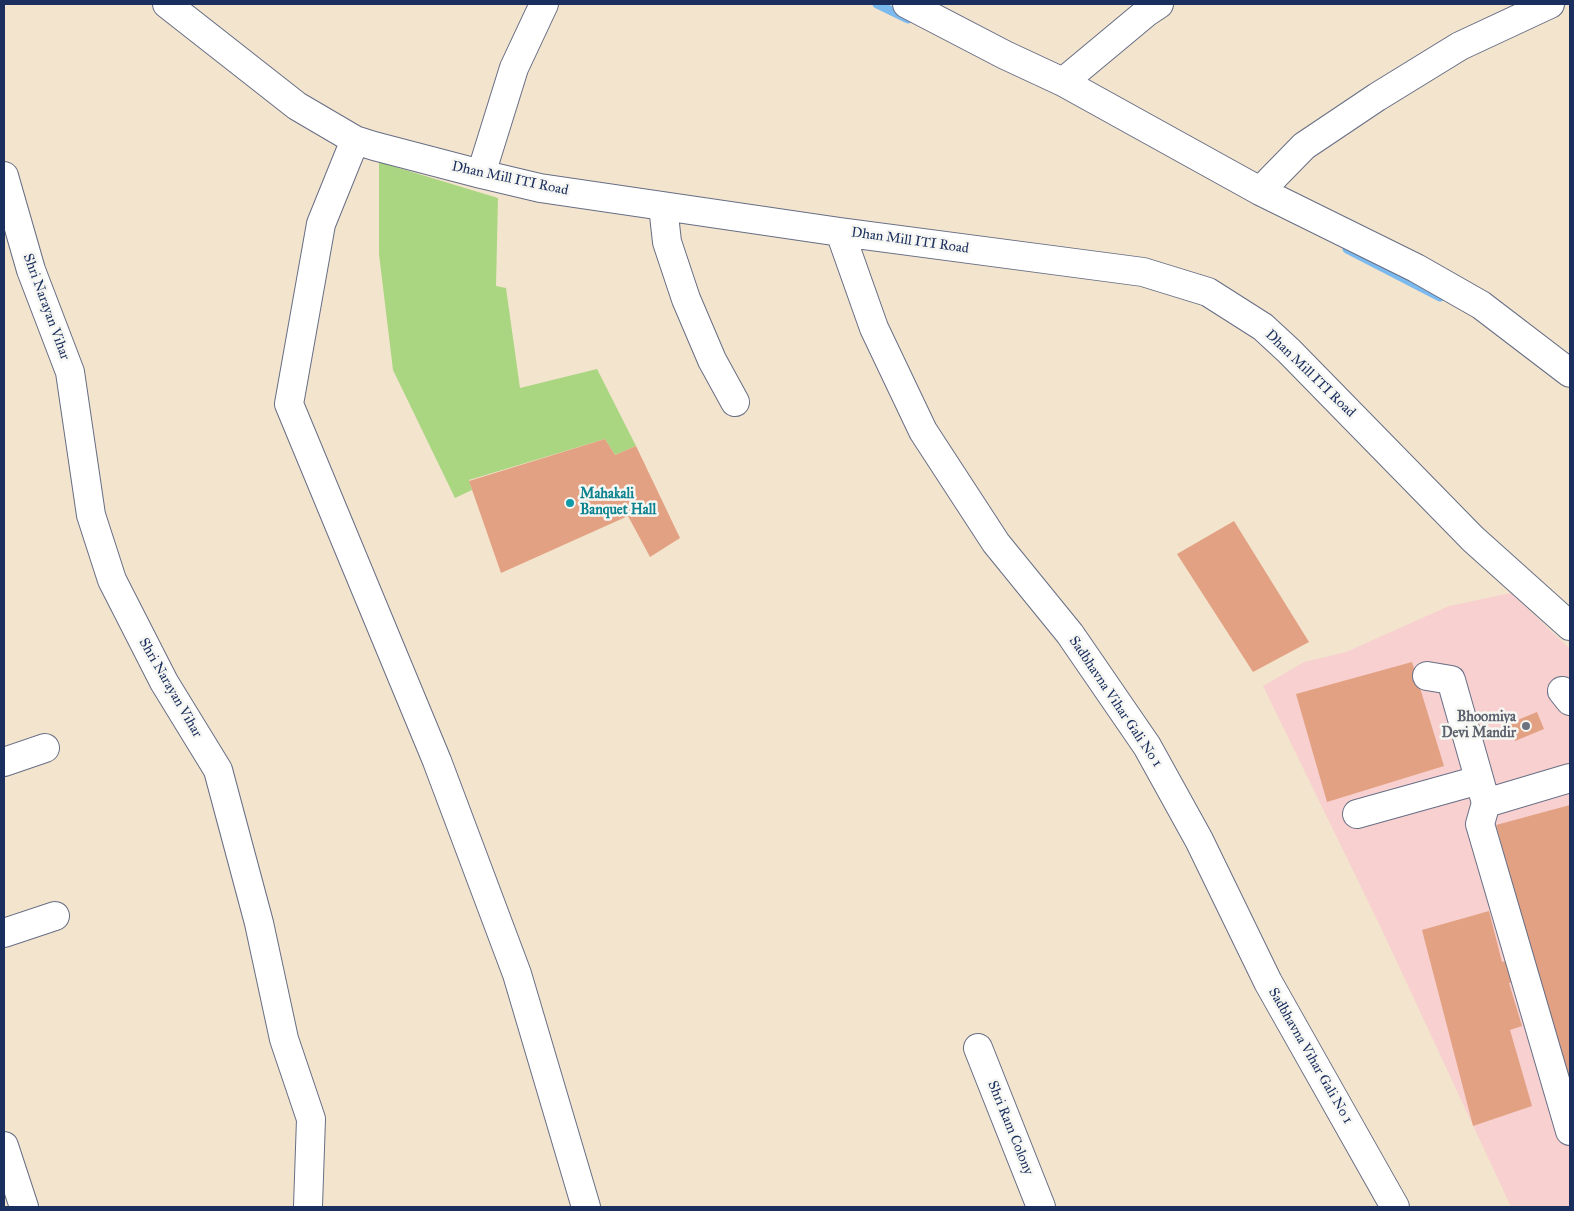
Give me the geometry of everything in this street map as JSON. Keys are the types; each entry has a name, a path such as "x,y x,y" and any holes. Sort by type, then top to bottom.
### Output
{"street":[{"name":"Dhan Mill ITI Road","path":"167,4 297,106 355,140 540,188 840,232 1143,272 1208,292 1263,327 1289,351 1473,539 1570,626"},
{"path":"481,174 514,68 544,4"},
{"path":"907,4 1005,55 1063,82 1260,191 1416,268 1481,305 1565,362"},
{"path":"1063,82 1159,4"},
{"path":"1260,191 1304,146 1377,97 1460,46 1550,4"},
{"path":"355,140 322,224 289,404 437,761 514,964 586,1207"},
{"name":"Shri Narayan Vihar","path":"4,176 31,270 70,372 91,515 112,580 164,682 218,770 259,923 284,1039 311,1119 308,1206"},
{"path":"663,206 667,242 686,299 712,360 734,402"},
{"name":"Sadbhavna Vihar Gali No 1","path":"840,232 874,328 922,431 996,543 1070,634 1147,746 1199,840 1268,982 1395,1207"},
{"path":"1428,676 1451,680 1482,792 1480,824 1570,1131"},
{"path":"4,762 46,748"},
{"path":"1357,814 1570,778"},
{"path":"4,933 55,916"},
{"name":"Shri Ram Colony","path":"978,1048 1041,1207"},
{"path":"4,1146 24,1207"}],"shaded area":[{"path":"1511,593 1570,649 1570,1207 1511,1207 1382,930 1263,686 1304,662 1346,652 1449,606"}],"green space":[{"path":"379,162 498,198 496,286 506,288 520,388 597,369 636,446 615,455 605,439 469,480 472,490 455,498 393,370 379,254"}],"building":[{"name":"Mahakali Banquet Hall","path":"605,439 615,455 636,446 680,538 650,557 628,516 501,573 469,481"},
{"path":"1234,521 1309,642 1253,672 1177,554"},
{"path":"1412,662 1444,766 1327,802 1296,694"},
{"name":"Bhoomiya Devi Mandir","path":"1537,712 1544,729 1515,741 1508,724"},
{"path":"1570,805 1570,1101 1537,974 1509,983 1522,1026 1510,1030 1532,1106 1473,1126 1422,930 1489,911 1502,962 1531,953 1496,825"}],"waterway":[{"path":"877,4 908,19"},
{"path":"1347,249 1440,297"}],"place":[{"name":"Mahakali Banquet Hall","path":"570,503"},
{"name":"Bhoomiya Devi Mandir","path":"1526,726"}]}
